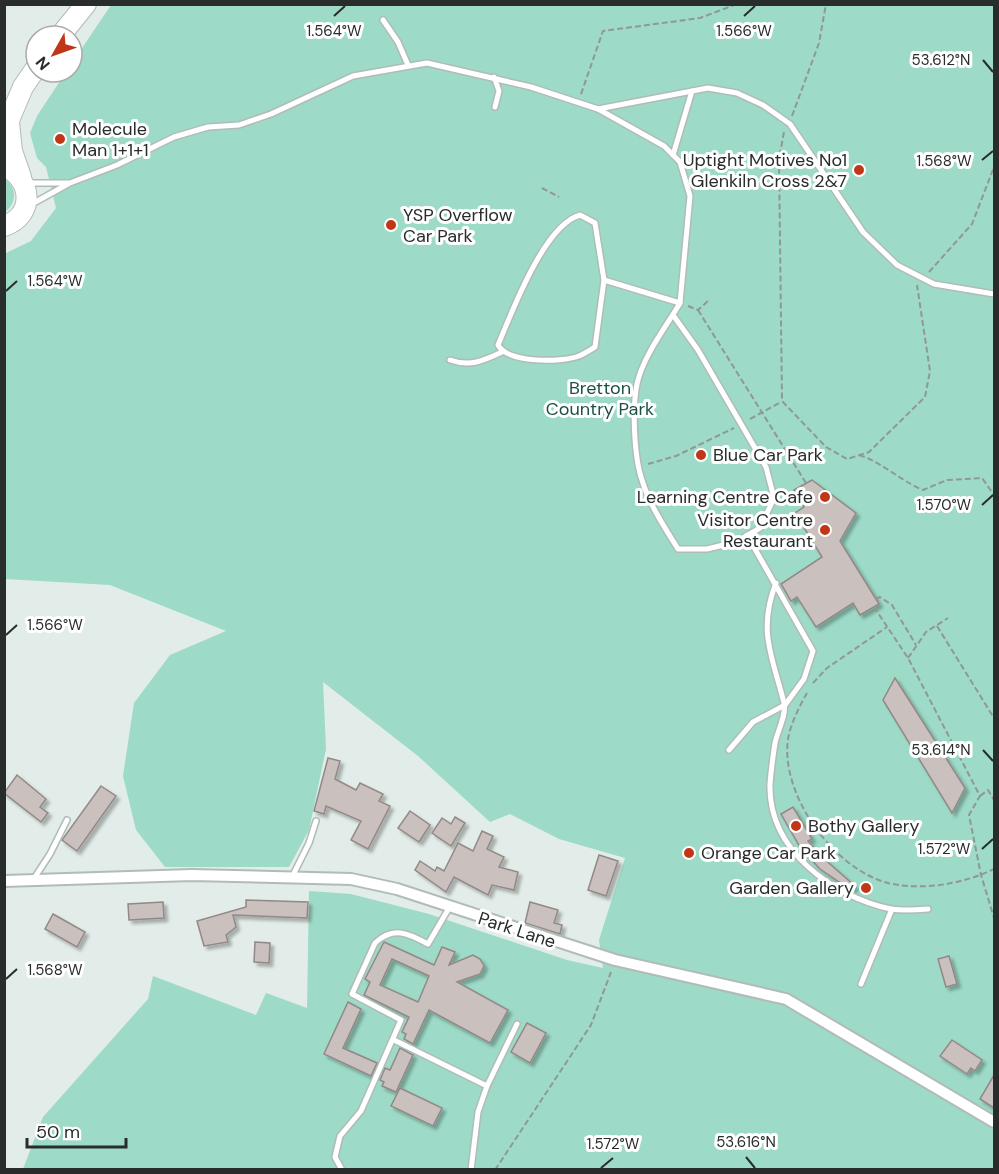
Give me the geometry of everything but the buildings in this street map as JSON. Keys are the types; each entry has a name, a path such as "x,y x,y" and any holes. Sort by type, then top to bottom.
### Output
{"highway":[{"path":"70,24 86,4"},
{"path":"4,226 16,220 25,208 27,194 17,175 7,127 25,84"}],"street":[{"name":"Park Lane","path":"4,881 32,882 192,875 351,879 396,889 615,960 786,999 994,1122"}],"lane":[{"path":"383,20 398,42 408,65"},
{"path":"25,208 70,183 117,165 174,137 208,127 239,125 271,114 353,76 408,65 427,63 494,77 598,110 664,146 680,162 690,196 680,303 673,315 637,383 635,426 641,479 678,549 707,549 736,542 760,528 774,498 766,467 698,350 673,315"},
{"path":"494,77 499,91 495,107"},
{"path":"598,110 708,88 737,93 763,105 790,124 864,232 897,266 934,284 994,294"},
{"path":"673,155 692,91"},
{"path":"17,175 70,183"},
{"path":"450,360 463,364 482,361 502,352 527,360 577,357 595,347 604,280 595,223 580,215 568,218 550,238 514,307 498,345 502,352"},
{"path":"604,280 680,303"},
{"path":"747,535 813,651 804,679 785,705 775,743 770,785 773,813 783,832 810,869 831,886 892,909 928,909"},
{"path":"776,583 770,602 767,638 774,676 785,705"},
{"path":"729,750 753,722 785,705"},
{"path":"32,882 50,854 67,820"},
{"path":"292,878 309,843 316,821"},
{"path":"342,1170 334,1157 340,1136 361,1111 401,1020 352,994 375,943 380,938 388,933 402,932 428,944 449,908"},
{"path":"861,984 892,909"},
{"path":"471,1170 478,1112 487,1086 517,1024"},
{"path":"394,1040 487,1086"}],"path":[{"path":"578,103 603,31 700,18 737,4"},
{"path":"826,4 819,43 790,124 783,134 779,159 782,401 825,447 847,459 869,452 925,397 930,371 915,287 972,224 994,167"},
{"path":"542,188 560,197"},
{"path":"698,310 709,300"},
{"path":"680,303 698,310 806,483"},
{"path":"640,466 676,456 742,424 782,401"},
{"path":"859,455 874,459 901,480 923,490 947,480 982,478 994,495"},
{"path":"876,599 880,597 892,605 916,645"},
{"path":"874,607 908,658 980,796"},
{"path":"908,658 926,632 948,618"},
{"path":"937,626 994,718"},
{"path":"887,627 827,668 810,687 788,739 790,764 798,794 810,819 827,843 846,863 867,875 888,883 914,887 959,881 994,869"},
{"path":"994,800 988,790 980,796 969,815 981,875 994,917"},
{"path":"495,1170 591,1025 615,960"}],"green space":[{"name":"Bretton Country Park","path":"111,5 994,5 994,1169 23,1169 43,1117 148,999 153,976 256,1015 266,993 307,1008 309,891 351,894 429,914 567,960 603,968 599,940 625,858 559,839 510,814 490,822 418,756 323,682 326,749 309,830 289,867 165,867 136,830 123,776 134,703 170,655 226,631 110,585 5,579 4,254 31,241 56,208 46,167 37,158 30,133 37,116 58,84 84,84 84,45"},
{"path":"5,179 12,187 14,195 12,204 5,212"}],"place":[{"name":"Molecule Man 1+1+1","path":"60,139"},
{"name":"Uptight Motives No1 Glenkiln Cross 2&7","path":"859,170"},
{"name":"YSP Overflow Car Park","path":"391,225"},
{"name":"Blue Car Park","path":"701,455"},
{"name":"Learning Centre Cafe","path":"825,497"},
{"name":"Visitor Centre Restaurant","path":"825,530"},
{"name":"Bothy Gallery","path":"796,826"},
{"name":"Orange Car Park","path":"689,853"},
{"name":"Garden Gallery","path":"866,888"}]}
